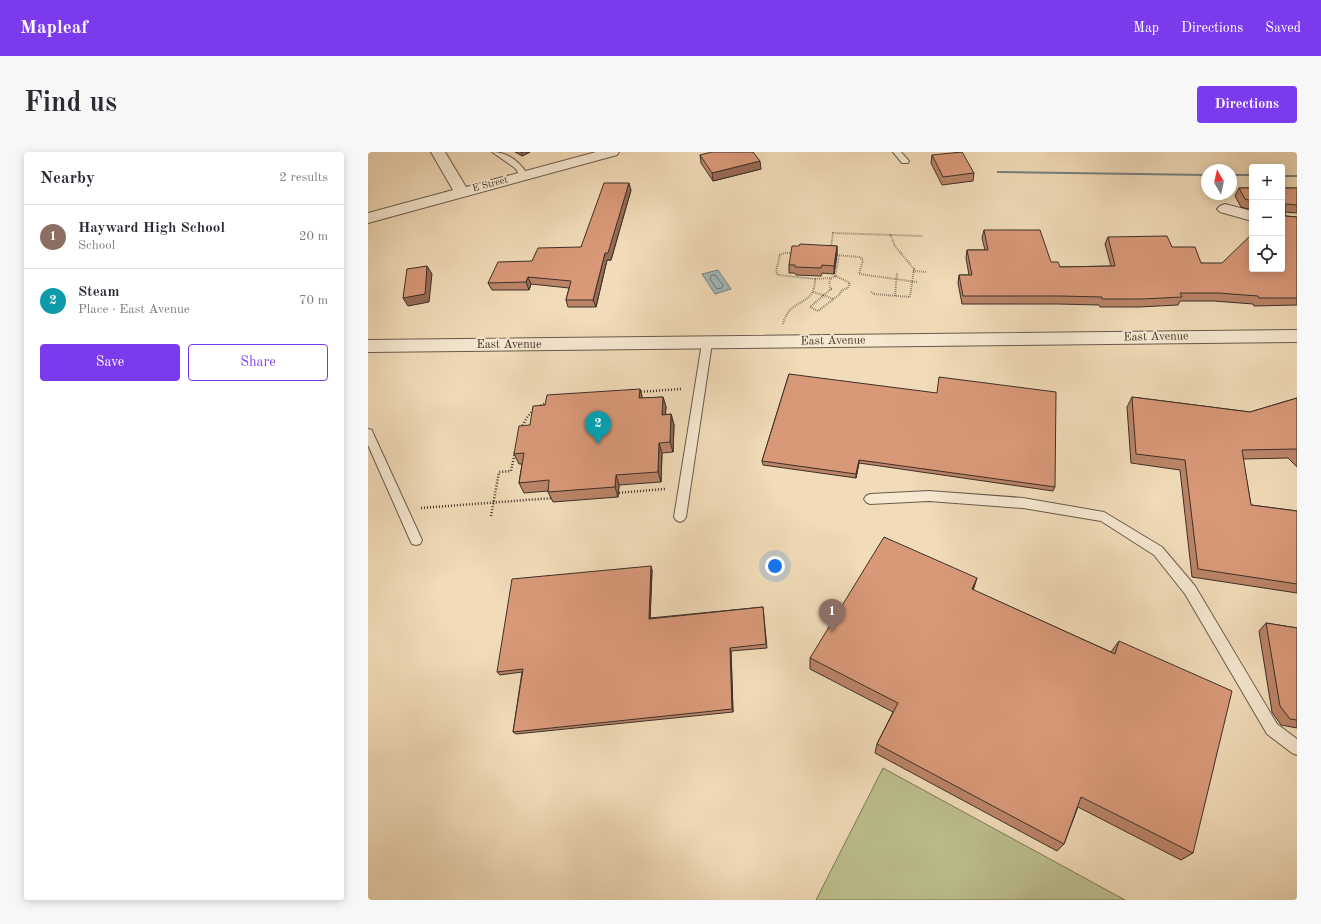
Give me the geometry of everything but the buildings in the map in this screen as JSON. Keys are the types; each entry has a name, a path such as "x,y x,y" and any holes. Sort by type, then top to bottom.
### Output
{"street":[{"path":"438,152 461,192"},
{"name":"E Street","path":"368,218 612,152"},
{"path":"1225,209 1249,215"},
{"name":"East Avenue","path":"368,346 1297,336"}],"lane":[{"path":"496,152 518,166 524,175"},
{"path":"897,152 905,160"},
{"path":"680,517 707,343"},
{"path":"368,433 416,540"},
{"path":"870,498 929,496 1023,503 1104,517 1158,551 1190,590 1272,729 1297,748"}],"path":[{"path":"917,282 859,274 863,260 860,257 839,256 830,253 833,234 890,234 923,236"},
{"path":"871,292 874,294 910,296 914,269 895,246 890,234"},
{"path":"796,253 785,253 780,255 776,272 778,275 815,279 836,276 844,278 850,283 848,288 842,290 839,295 818,311 810,307 831,289 829,284 830,278"},
{"path":"836,276 839,256"},
{"path":"913,271 926,272"},
{"path":"895,296 897,274"},
{"path":"782,324 787,310 813,292 815,279"},
{"path":"813,292 833,299"},
{"path":"636,392 689,389"},
{"path":"519,432 532,412 542,405 554,400"},
{"path":"491,516 499,472 511,471 516,448"},
{"path":"611,493 666,489"},
{"path":"427,508 556,498"}],"green space":[{"path":"883,768 1125,900 816,900"}],"water":[{"path":"718,270 731,289 715,294 702,274"}],"waterway":[{"path":"999,172 1201,175"},
{"path":"1237,175 1249,175"},
{"path":"1285,176 1297,176"}],"place":[{"name":"Steam","path":"598,444"},
{"name":"Hayward High School","path":"832,632"}]}
